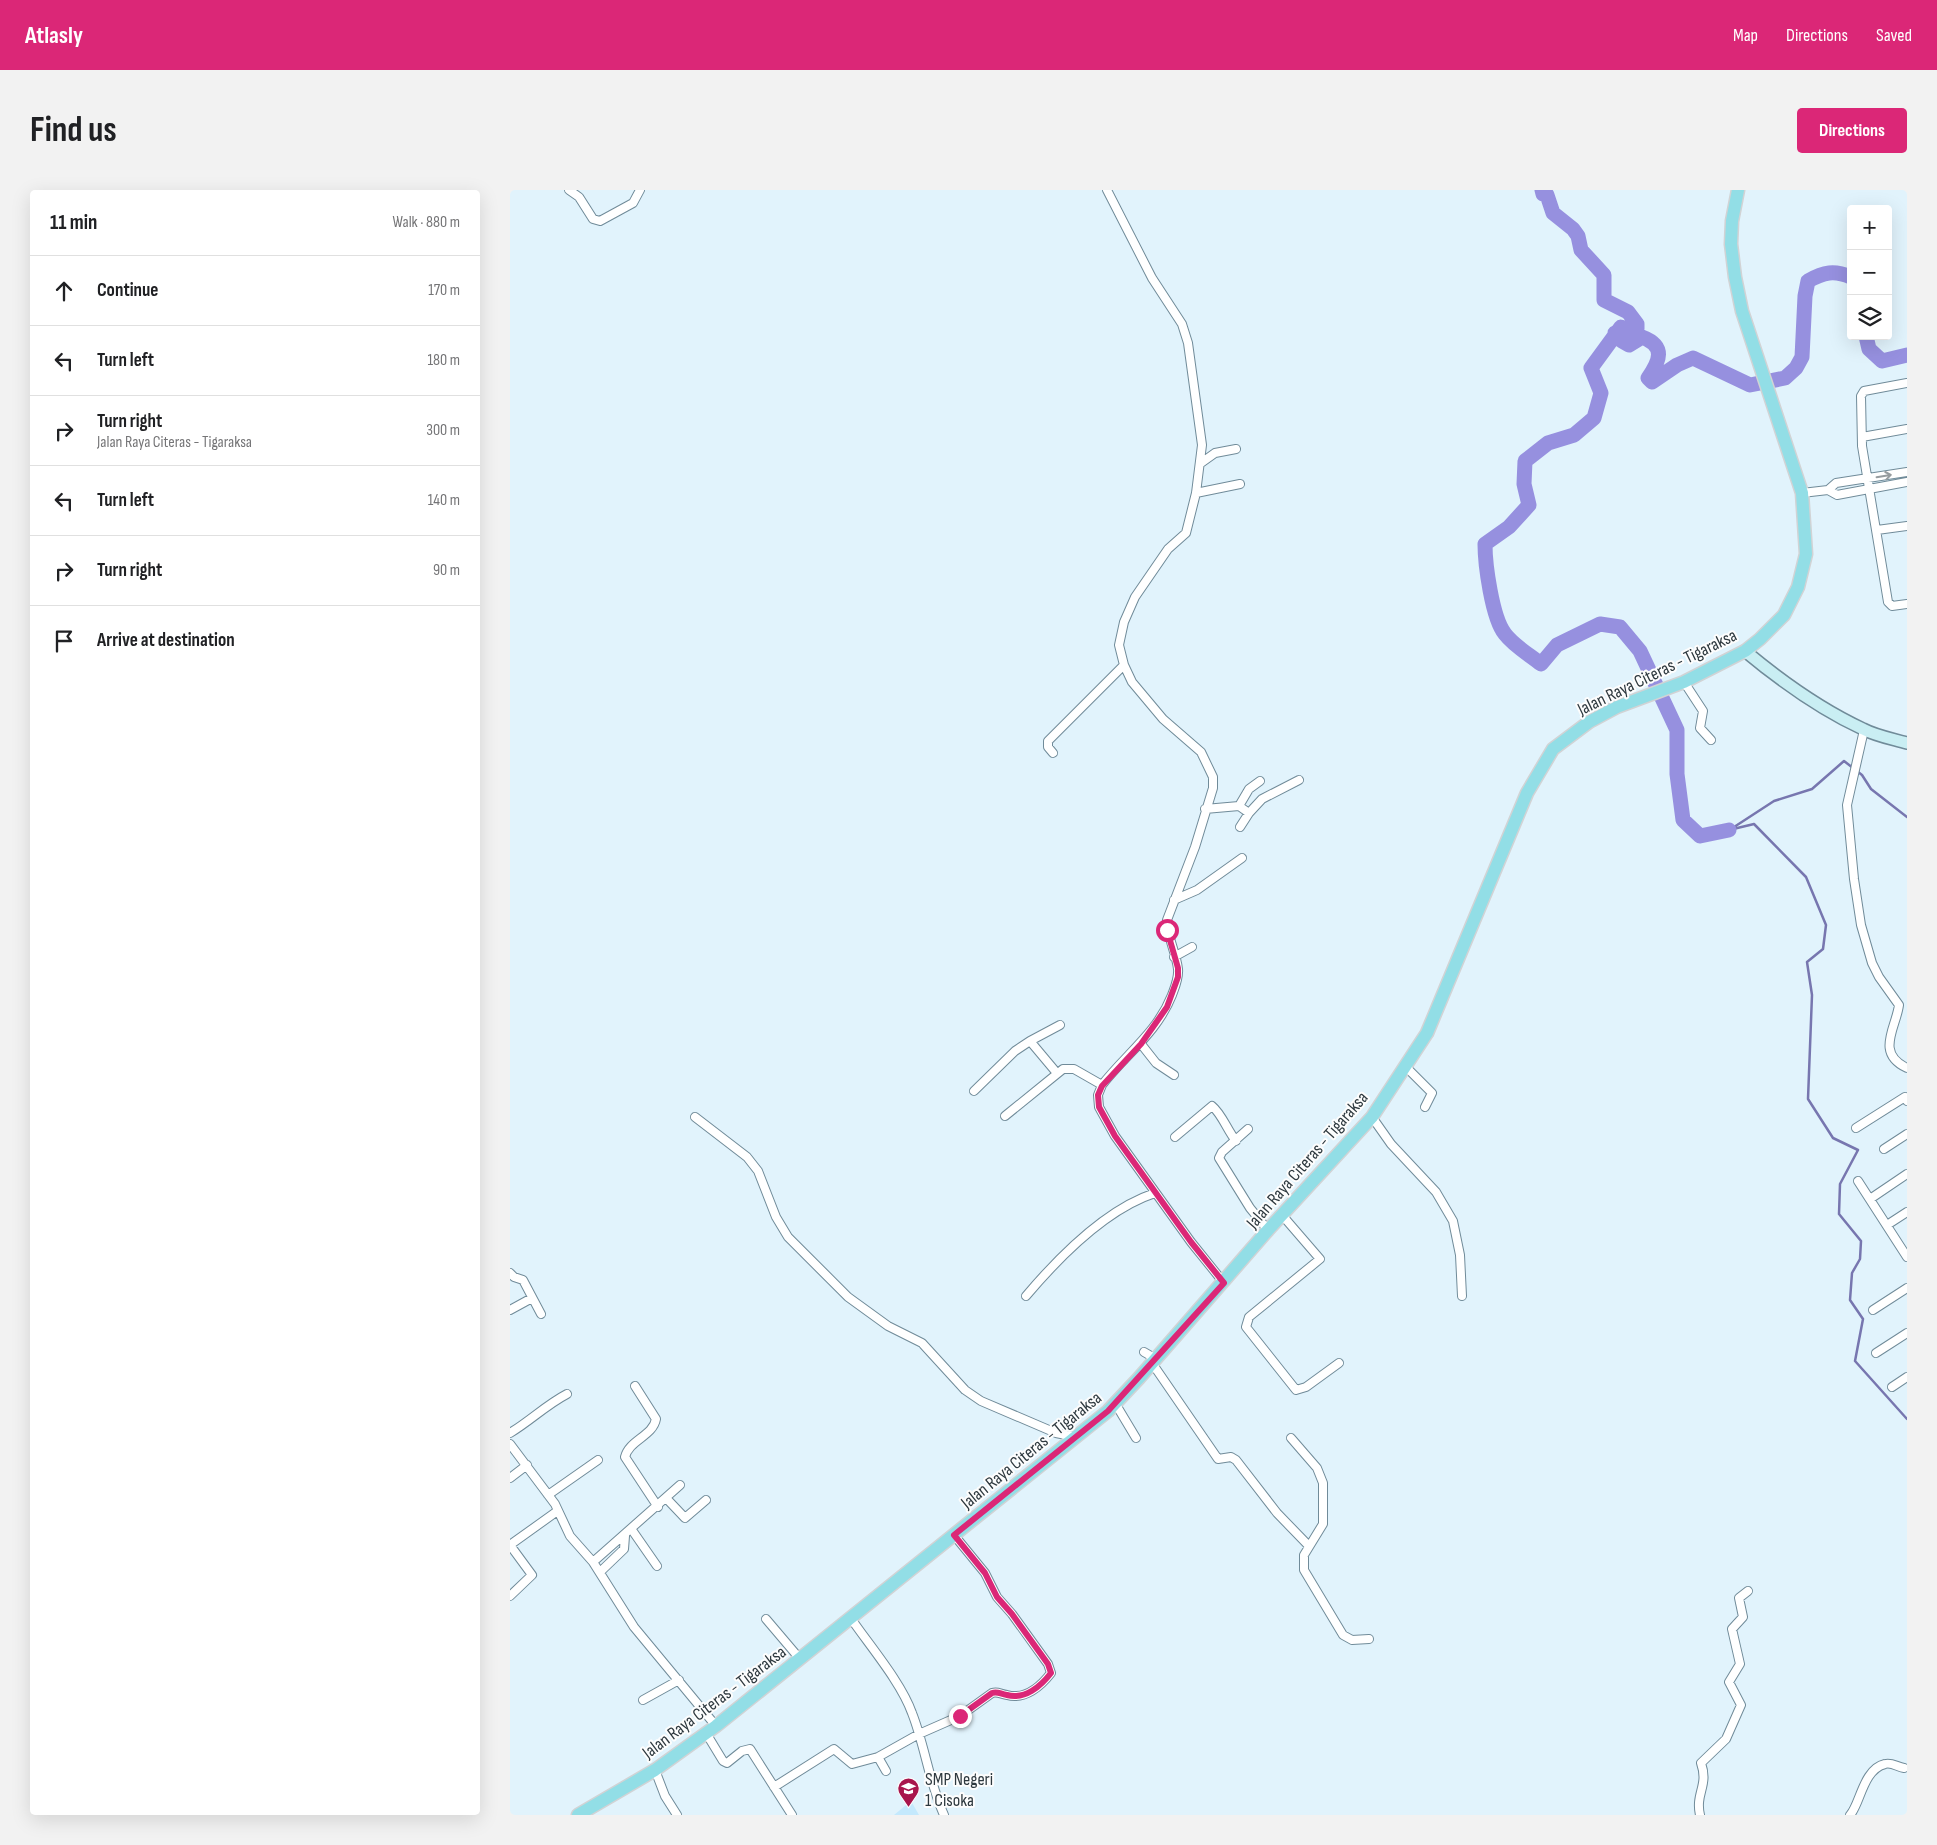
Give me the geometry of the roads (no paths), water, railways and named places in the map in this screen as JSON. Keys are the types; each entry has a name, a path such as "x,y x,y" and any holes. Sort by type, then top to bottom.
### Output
{"main road":[{"name":"Jalan Raya Citeras - Tigaraksa","path":"578,1815 655,1770 711,1730 1116,1403 1224,1283 1268,1230 1372,1117 1427,1033 1527,793 1543,762 1559,744 1589,722 1617,707 1681,683 1745,651 1760,640 1784,615 1798,587 1806,554 1802,493 1742,311 1732,260 1732,221 1738,190"}],"street":[{"path":"569,190 580,197 593,219 600,221 633,203 640,190"},
{"path":"1107,190 1152,278 1182,324 1188,343 1202,445 1196,493 1186,532 1168,549 1135,597 1124,622 1119,645 1124,665 1132,682 1152,708 1200,752 1213,776 1213,788 1205,809 1195,847 1167,920 1178,977 1171,997 1162,1017 1141,1044 1102,1086 1098,1095 1099,1107 1123,1148 1224,1283"},
{"path":"1907,383 1862,392 1862,437 1889,604 1892,606 1907,604"},
{"path":"1862,437 1907,429"},
{"path":"1201,463 1215,453 1236,449"},
{"path":"1802,493 1828,490 1836,484 1907,472"},
{"path":"1828,490 1837,495 1907,482"},
{"path":"1196,493 1240,484"},
{"path":"1877,530 1907,526"},
{"path":"1745,651 1777,678 1864,730 1907,743"},
{"path":"1052,753 1048,746 1048,741 1124,665"},
{"path":"1681,683 1703,711 1700,728 1711,740"},
{"path":"1864,730 1847,805 1861,925 1872,963 1879,977 1903,1005 1889,1045 1895,1060 1907,1068"},
{"path":"1240,827 1249,813 1262,799 1299,780"},
{"path":"1239,806 1250,789 1260,781"},
{"path":"1205,809 1239,806 1249,813"},
{"path":"1174,900 1198,890 1242,858"},
{"path":"1174,957 1192,947"},
{"path":"974,1090 1015,1052 1030,1041 1060,1025"},
{"path":"1030,1041 1056,1072"},
{"path":"1141,1044 1156,1063 1174,1076"},
{"path":"1405,1066 1432,1093 1425,1107"},
{"path":"1005,1116 1056,1072 1063,1069 1074,1068 1102,1086"},
{"path":"1856,1128 1905,1097 1907,1101"},
{"path":"1175,1137 1212,1106 1236,1141"},
{"path":"695,1117 747,1157 758,1171 776,1217 788,1237 848,1297 888,1326 922,1343 965,1390 981,1401 1056,1433 1076,1437"},
{"path":"1372,1117 1390,1144 1436,1192 1453,1221 1460,1255 1462,1296"},
{"path":"1248,1129 1222,1152 1219,1158 1250,1208 1268,1230"},
{"path":"1884,1149 1907,1134"},
{"path":"1870,1199 1907,1174"},
{"path":"1858,1181 1906,1253"},
{"path":"1026,1296 1052,1266 1094,1230 1135,1200 1155,1193"},
{"path":"1887,1225 1907,1212"},
{"path":"1282,1215 1320,1259 1249,1317 1246,1327 1296,1390 1306,1387 1339,1363"},
{"path":"510,1273 514,1277 522,1278 542,1314"},
{"path":"1873,1310 1907,1288"},
{"path":"510,1310 532,1298"},
{"path":"1876,1353 1907,1333"},
{"path":"1144,1352 1154,1361 1218,1459 1231,1457 1236,1460 1277,1512 1308,1545"},
{"path":"1892,1387 1906,1381"},
{"path":"635,1386 656,1419 653,1426 629,1446 625,1457 658,1507"},
{"path":"510,1433 534,1418 546,1405 567,1394"},
{"path":"1116,1403 1136,1438"},
{"path":"1291,1438 1317,1468 1322,1483 1323,1524 1308,1545 1303,1559 1304,1570 1343,1634 1352,1640 1369,1639"},
{"path":"510,1444 555,1504 556,1512 570,1536 593,1562 634,1627 679,1680 711,1730 720,1756 727,1763 742,1751 750,1749 792,1815"},
{"path":"548,1495 598,1460"},
{"path":"510,1478 527,1465"},
{"path":"593,1562 658,1507 680,1485"},
{"path":"666,1498 685,1518 706,1500"},
{"path":"510,1596 532,1575 510,1545 556,1512"},
{"path":"632,1530 657,1566"},
{"path":"774,1787 834,1749 852,1764 878,1757 919,1734 960,1716 992,1693 998,1692 1007,1696 1022,1697 1044,1682 1051,1673 1048,1664 1012,1614 997,1597 985,1573 954,1535"},
{"path":"600,1572 624,1549 625,1536"},
{"path":"1700,1815 1697,1803 1705,1778 1701,1763 1726,1739 1741,1705 1729,1682 1740,1664 1732,1629 1743,1617 1739,1598 1748,1591"},
{"path":"850,1616 899,1687 912,1711 934,1789 944,1815"},
{"path":"766,1619 800,1658"},
{"path":"643,1700 679,1680"},
{"path":"878,1757 886,1771"},
{"path":"1850,1815 1862,1787 1876,1768 1885,1763 1904,1768"},
{"path":"655,1770 665,1796 677,1815"}],"waterway":[{"path":"1542,190 1543,194 1547,195 1553,213 1573,229 1578,236 1581,250 1604,275 1604,300 1628,312 1637,324 1637,329 1630,330 1621,327 1591,368 1601,393 1594,418 1574,435 1548,443 1525,461 1524,484 1529,505 1509,527 1485,544 1486,564 1496,616 1505,634 1517,646 1541,664 1557,645 1600,624 1620,627 1640,651 1677,730 1677,774 1683,820 1700,836 1729,830"},
{"path":"1615,333 1622,341 1629,345 1642,337 1655,345 1658,349 1658,360 1648,378 1652,382 1677,365 1693,358 1750,385 1785,378 1796,368 1802,357 1805,296 1808,281 1829,273 1847,276"},
{"path":"1867,340 1869,349 1882,361 1907,355"},
{"path":"1731,829 1774,801 1812,789 1844,761 1862,775 1871,789 1907,817"},
{"path":"1729,830 1754,824 1806,877 1826,925 1823,949 1807,962 1812,995 1808,1099 1833,1138 1858,1150 1840,1184 1839,1214 1861,1241 1860,1259 1852,1273 1850,1300 1863,1319 1855,1361 1907,1419"}],"place":[{"name":"SMP Negeri 1 Cisoka","path":"909,1808"}]}
